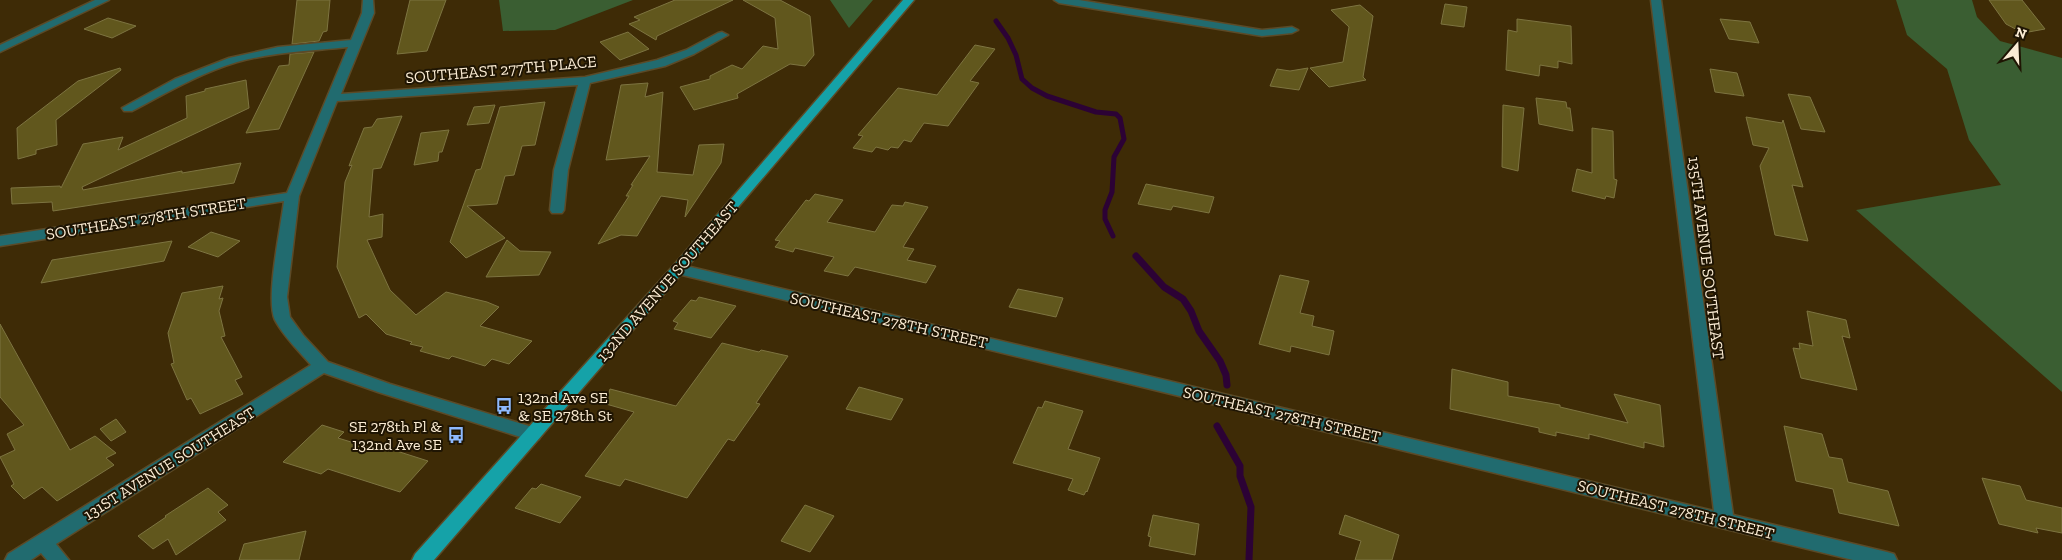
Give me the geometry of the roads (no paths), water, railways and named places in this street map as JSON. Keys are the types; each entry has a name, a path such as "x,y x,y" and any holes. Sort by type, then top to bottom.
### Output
{"main road":[{"name":"132ND AVENUE SOUTHEAST","path":"422,560 678,269 909,0"}],"street":[{"path":"368,0 368,13 292,196 279,297 282,318 297,339 322,366 384,388 533,434"},
{"path":"1059,0 1262,33 1292,30"},
{"name":"135TH AVENUE SOUTHEAST","path":"1656,0 1724,520"},
{"path":"0,49 99,1"},
{"name":"SOUTHEAST 277TH PLACE","path":"334,98 584,82 661,63 690,52 722,35"},
{"path":"128,108 194,74 233,60 268,52 355,43"},
{"path":"557,210 561,170 584,82"},
{"name":"SOUTHEAST 278TH STREET","path":"0,241 292,196"},
{"name":"SOUTHEAST 278TH STREET","path":"678,269 1886,560"},
{"name":"131ST AVENUE SOUTHEAST","path":"16,560 322,366"},
{"path":"43,542 59,560"}],"waterway":[{"path":"996,21 1008,38 1016,55 1022,79 1032,88 1047,96 1096,112 1116,114 1120,118 1124,139 1114,157 1112,192 1105,210 1105,219 1113,236"},
{"path":"1136,256 1164,287 1183,299 1191,311 1199,331 1220,361 1226,375 1227,385"},
{"path":"1217,426 1240,466 1240,476 1251,507 1249,560"}],"place":[{"name":"132nd Ave SE & SE 278th St","path":"504,406"},
{"name":"SE 278th Pl & 132nd Ave SE","path":"456,435"}]}
